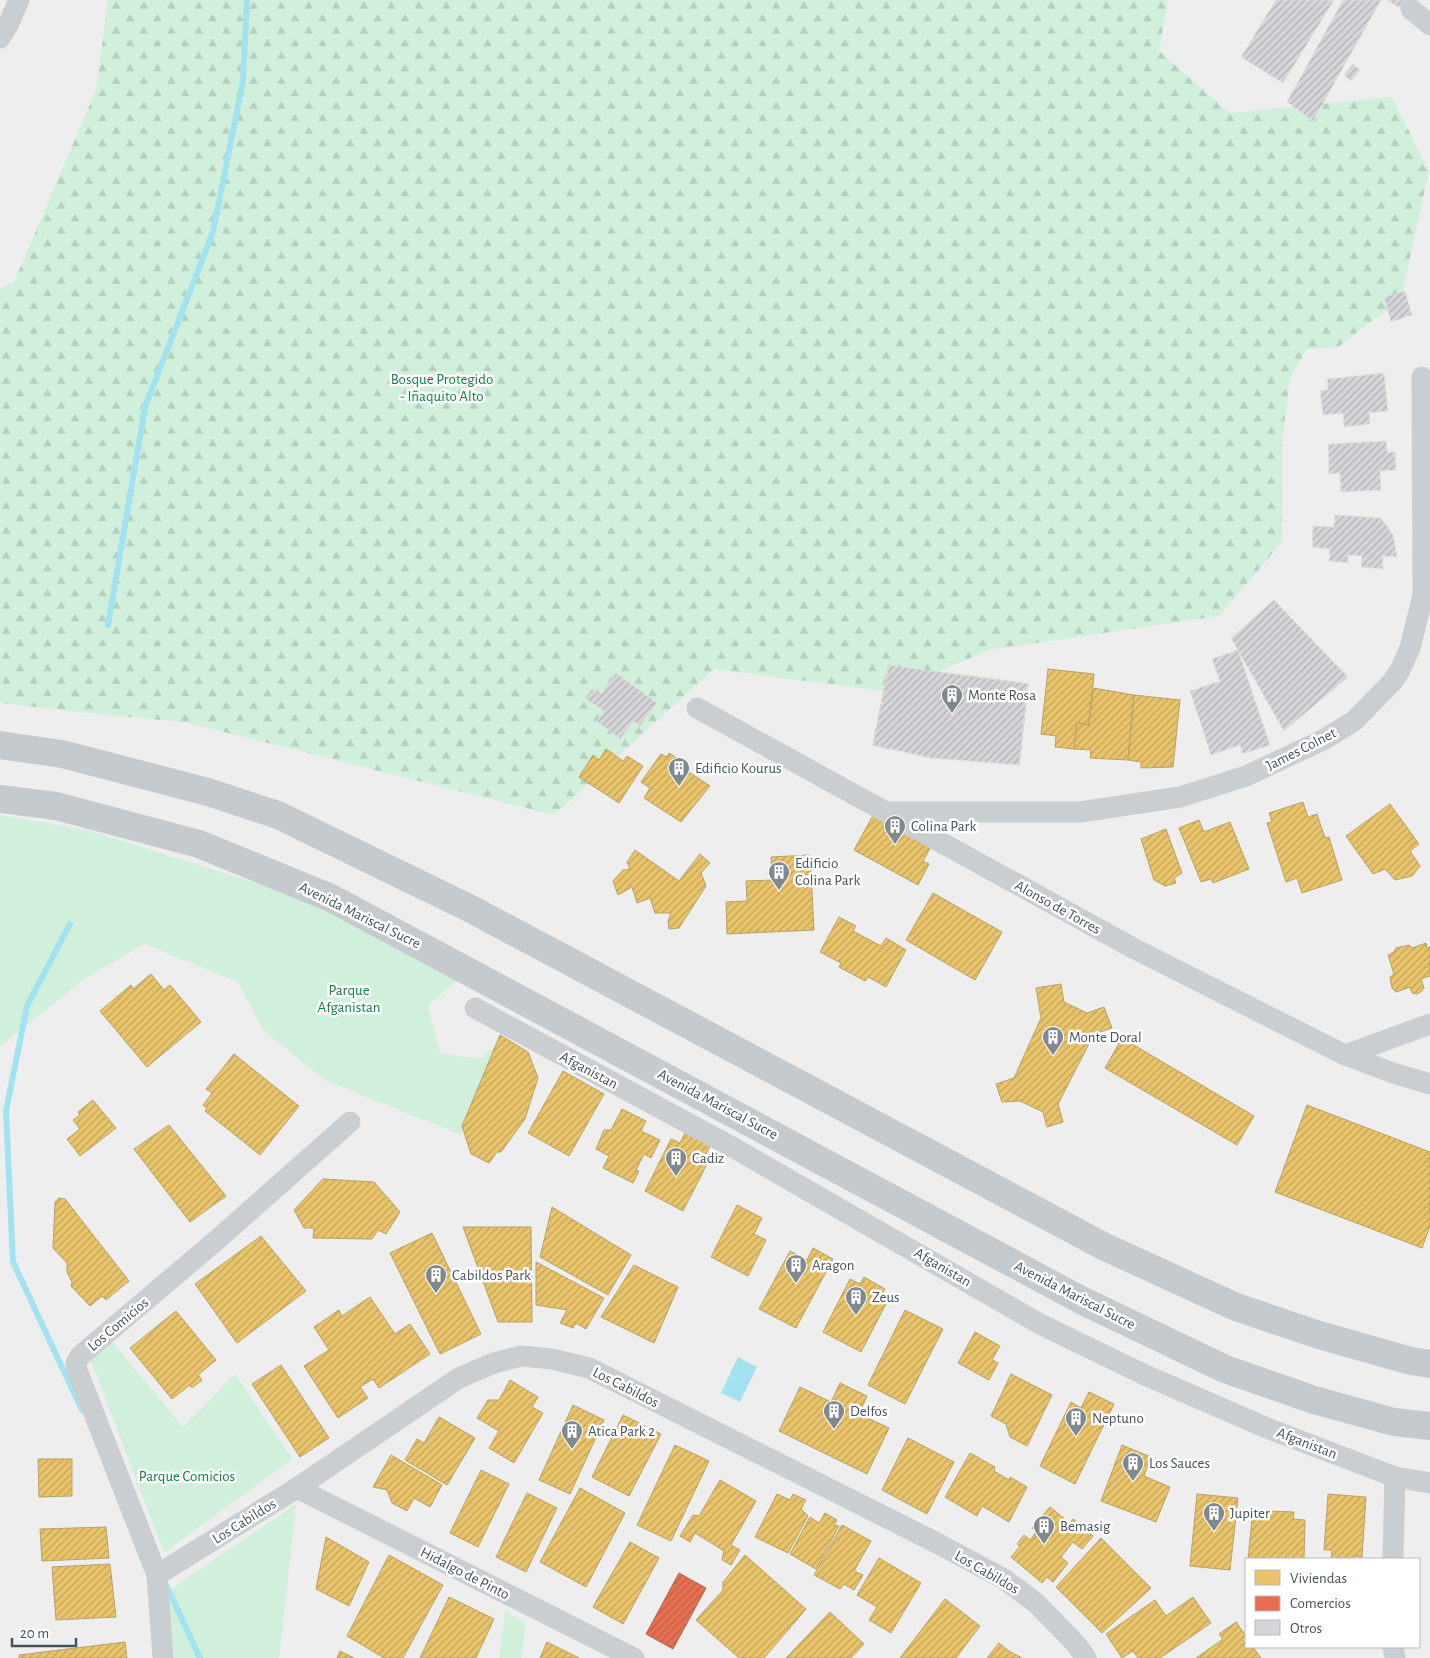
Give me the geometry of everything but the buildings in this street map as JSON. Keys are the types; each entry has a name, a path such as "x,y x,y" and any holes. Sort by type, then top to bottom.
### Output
{"main road":[{"path":"0,745 62,754 208,792 278,815 471,909 1105,1247 1236,1307 1319,1335 1411,1361 1430,1364"},
{"name":"Avenida Mariscal Sucre","path":"0,799 56,806 199,844 331,898 1081,1300 1225,1369 1314,1400 1394,1422 1430,1426"}],"street":[{"path":"0,38 8,26 18,0"},
{"path":"1411,10 1430,25"},
{"name":"James Colnet","path":"887,812 1080,812 1180,797 1261,770 1328,737 1354,721 1400,670 1410,648 1423,595 1422,378"},
{"name":"Alonso de Torres","path":"697,708 1133,948 1345,1055 1393,1073 1430,1084"},
{"name":"Afganistan","path":"475,1008 734,1148 1040,1324 1145,1375 1267,1428 1395,1477 1430,1483"},
{"path":"1345,1055 1430,1024"},
{"name":"Los Comicios","path":"163,1658 157,1575 77,1370 76,1363 80,1356 218,1239 350,1122"},
{"name":"Los Cabildos","path":"157,1575 297,1488 459,1378 494,1362 520,1356 552,1359 589,1368 1004,1579 1036,1604 1086,1658"},
{"path":"1393,1558 1395,1477"},
{"name":"Hidalgo de Pinto","path":"297,1488 634,1658"}],"green space":[{"name":"Bosque Protegido - Iñaquito Alto","path":"108,0 1168,0 1159,51 1230,113 1392,97 1429,171 1401,299 1338,347 1307,349 1290,377 1282,443 1282,542 1219,616 989,650 891,692 714,669 554,815 184,722 0,703 0,288 14,282 96,90"},
{"name":"Parque Afganistan","path":"0,815 87,830 291,894 465,972 428,1006 440,1053 479,1059 496,1046 461,1135 325,1080 263,1030 238,982 144,944 86,978 0,1046"},
{"name":"Parque Comicios","path":"109,1338 183,1427 235,1374 292,1459 164,1553 88,1353"},
{"path":"296,1504 279,1658 174,1658 168,1591"},
{"path":"505,1611 526,1624 521,1658 499,1658"}],"water":[{"path":"738,1357 757,1367 740,1402 721,1393"}],"waterway":[{"path":"108,625 145,407 213,232 243,81 247,0"},
{"path":"70,924 27,1006 6,1111 13,1262 82,1410"},
{"path":"166,1585 200,1658"}],"place":[{"name":"Monte Rosa","path":"952,714"},
{"name":"Edificio Kourus","path":"679,787"},
{"name":"Colina Park","path":"895,845"},
{"name":"Edificio Colina Park","path":"779,891"},
{"name":"Monte Doral","path":"1053,1056"},
{"name":"Cadiz","path":"676,1177"},
{"name":"Aragon","path":"796,1284"},
{"name":"Cabildos Park","path":"436,1294"},
{"name":"Zeus","path":"856,1316"},
{"name":"Delfos","path":"834,1430"},
{"name":"Neptuno","path":"1076,1437"},
{"name":"Atica Park 2","path":"572,1450"},
{"name":"Los Sauces","path":"1133,1482"},
{"name":"Jupiter","path":"1214,1532"},
{"name":"Bemasig","path":"1044,1545"}]}
